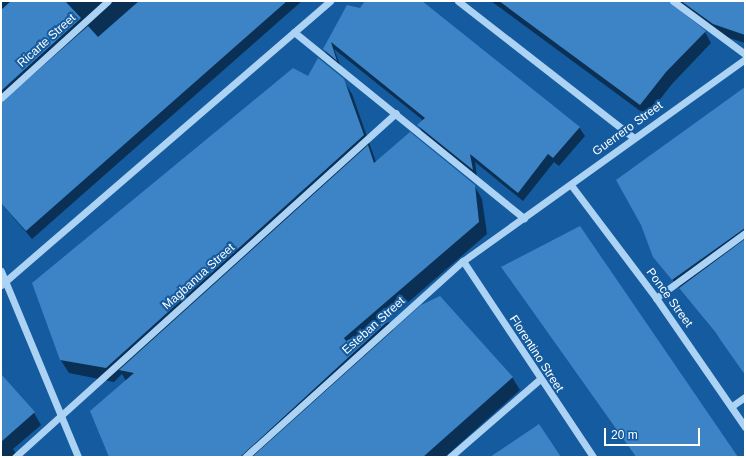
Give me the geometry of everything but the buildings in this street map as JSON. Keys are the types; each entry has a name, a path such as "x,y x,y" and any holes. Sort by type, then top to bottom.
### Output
{"street":[{"name":"Ricarte Street","path":"1,98 108,1"},
{"path":"3,283 330,1"},
{"path":"458,1 633,137"},
{"path":"673,1 745,54"},
{"path":"294,32 524,218"},
{"name":"Guerrero Street","path":"524,218 571,185 633,137 745,59"},
{"name":"Magbanua Street","path":"16,457 396,113"},
{"name":"Ponce Street","path":"571,185 656,298 732,406 745,427"},
{"name":"Esteban Street","path":"244,457 464,261 524,218"},
{"path":"656,298 745,233"},
{"name":"Florentino Street","path":"464,261 540,380 593,457"},
{"path":"1,271 3,283 78,457"},
{"path":"450,457 540,380"},
{"path":"732,406 745,397"}]}
